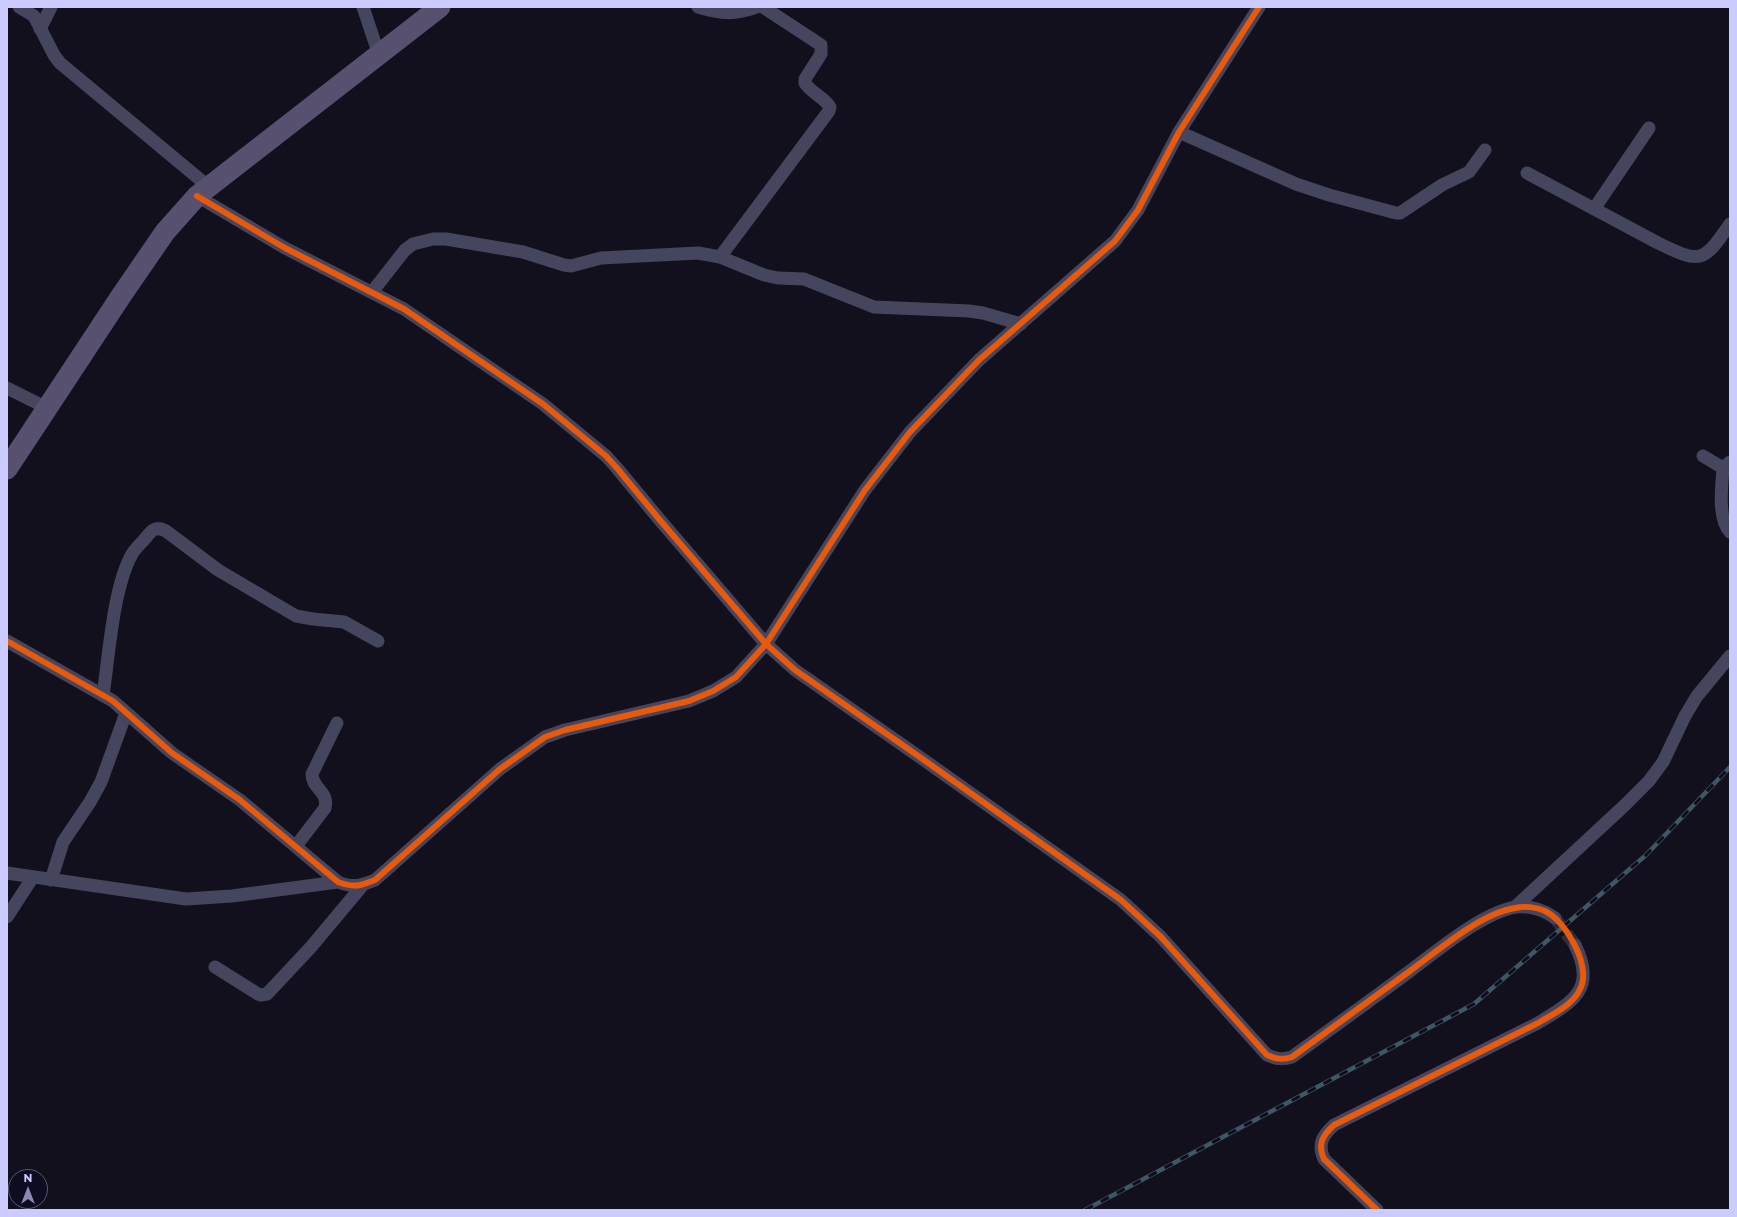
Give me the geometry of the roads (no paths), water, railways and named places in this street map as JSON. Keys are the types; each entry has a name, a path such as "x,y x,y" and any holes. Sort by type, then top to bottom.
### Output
{"main road":[{"path":"7,469 165,232 203,192 440,7"}],"street":[{"path":"19,7 34,16 54,55 60,63 203,192 285,248 372,292 418,318 533,396 606,456 658,519 766,644 794,670 1121,900 1161,937 1267,1055 1283,1060 1292,1057 1457,937 1486,918 1515,908 1534,908 1545,911 1555,918"},
{"path":"40,29 51,7"},
{"path":"363,7 379,55"},
{"path":"698,7 714,12 729,13 742,13 758,7"},
{"path":"720,256 829,111 830,107 828,103 808,88 805,83 805,79 821,54 821,45 763,7"},
{"path":"7,641 102,695 126,713 172,753 240,800 338,882 349,886 362,886 375,880 500,769 545,738 565,730 689,701 713,691 736,677 766,644 865,490 910,432 979,360 1115,241 1138,210 1179,132 1259,7"},
{"path":"1594,209 1649,128"},
{"path":"1179,132 1296,184 1329,195 1396,213 1400,213 1448,182 1469,172 1485,150"},
{"path":"1527,173 1677,252 1693,257 1705,255 1730,224"},
{"path":"372,292 405,250 412,244 433,239 446,239 523,252 571,266 602,258 698,253 720,256 764,275 778,278 804,279 863,304 874,307 976,312 1021,324"},
{"path":"7,388 47,408"},
{"path":"1703,456 1726,465 1722,518 1726,528 1730,532"},
{"path":"102,695 120,589 132,554 155,528 160,528 166,531 218,570 296,616 313,620 344,622 378,641"},
{"path":"1515,908 1625,805 1649,780 1663,762 1685,716 1697,696 1730,656"},
{"path":"51,880 63,842 90,802 101,782 126,713"},
{"path":"296,846 325,808 327,802 325,796 312,779 312,774 337,723"},
{"path":"7,873 186,899 232,896 338,882"},
{"path":"7,917 33,877"},
{"path":"215,967 258,994 267,994 311,947 362,886"},
{"path":"1377,1210 1324,1159 1320,1151 1324,1134 1334,1125 1538,1023 1566,1006 1582,987 1584,972 1581,957 1575,945"}],"tunnel":[{"path":"1555,918 1575,945"}],"railway":[{"path":"1085,1210 1474,1004 1646,855 1730,767"}]}
